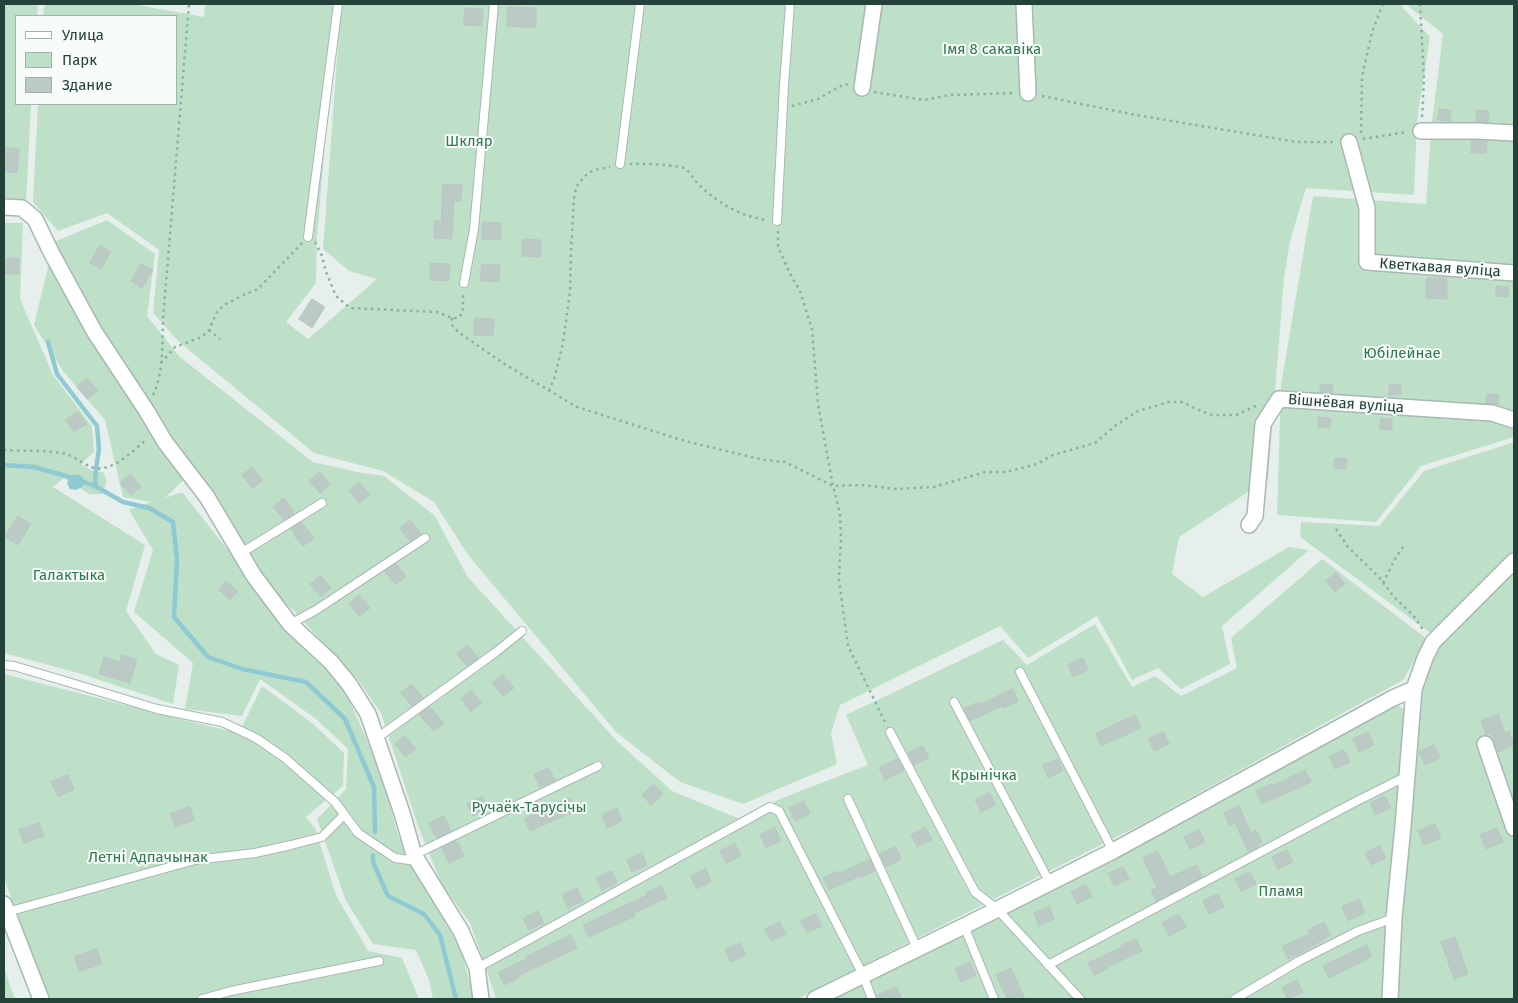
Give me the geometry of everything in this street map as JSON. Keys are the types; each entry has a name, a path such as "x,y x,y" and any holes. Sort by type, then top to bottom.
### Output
{"street":[{"path":"862,88 874,4"},
{"path":"1024,4 1028,93"},
{"path":"1421,131 1514,133"},
{"name":"Кветкавая вуліца","path":"1355,141 1367,208 1367,262 1514,273"},
{"path":"4,207 22,208 35,219 94,331 165,442 207,497 254,576 290,624 331,662 368,714 415,858 461,931 477,968 481,999"},
{"name":"Вішнёвая вуліца","path":"1249,524 1255,516 1263,424 1278,400 1492,413 1514,420"},
{"path":"1390,999 1394,918 1404,826 1414,690 1425,658 1433,642 1514,561"},
{"path":"816,999 1113,851 1393,698 1414,690"},
{"path":"1485,744 1514,828"},
{"path":"6,908 41,999"}],"lane":[{"path":"308,237 338,4"},
{"path":"464,283 474,229 494,4"},
{"path":"620,164 640,4"},
{"path":"777,221 782,112 790,4"},
{"path":"241,553 322,503"},
{"path":"290,624 316,610 425,538"},
{"path":"377,738 522,631"},
{"path":"4,665 14,666 157,709 222,722 256,738 285,758 334,802 358,833 395,858 415,858 598,766"},
{"path":"1020,672 1113,851"},
{"path":"954,702 1050,883"},
{"path":"890,732 975,892 997,909 1080,999"},
{"path":"1048,965 1407,776"},
{"path":"848,799 917,948"},
{"path":"477,968 770,808 779,810 863,976 872,999"},
{"path":"6,908 195,860 290,846 322,837 344,814"},
{"path":"1235,999 1299,961 1358,931 1394,918"},
{"path":"964,926 994,999"},
{"path":"202,999 231,991 379,961"}],"path":[{"path":"146,410 155,389 161,363 189,4"},
{"path":"1355,141 1362,107 1362,77 1372,32 1383,4"},
{"path":"782,112 795,105 818,99 844,84 879,93 924,100 950,95 1028,93 1146,117 1297,142 1355,141 1387,134 1421,131 1424,79 1420,4"},
{"path":"549,391 555,376 563,343 570,291 574,198 576,187 587,174 594,170 620,164 675,165 686,169 698,185 727,207 752,218 777,221 778,246 789,272 800,291 812,329 818,404 833,486 840,513 839,580 848,646 890,732"},
{"path":"161,363 175,347 202,337 209,330 217,312 224,305 258,289 308,237 315,241 336,296 350,308 437,312 452,318 458,318 463,312 464,283"},
{"path":"452,318 452,325 458,332 506,365 577,407 685,440 764,460 784,462 833,486 860,485 896,489 934,487 985,472 1006,472 1037,464 1053,455 1095,443 1115,426 1138,411 1170,402 1183,402 1212,415 1236,415 1256,406 1278,400"},
{"path":"209,330 220,339"},
{"path":"4,450 66,454 98,468 119,462 158,430"},
{"path":"1336,528 1348,547 1413,615 1433,642"},
{"path":"1383,583 1405,544"}],"green space":[{"path":"4,4 38,4 37,15 15,15 15,105 31,105 26,202 4,201"},
{"path":"45,4 139,4 204,17 205,4 337,4 317,237 316,283 286,322 308,339 377,279 349,271 323,249 341,4 1402,4 1402,7 1430,37 1417,120 1414,195 1306,188 1290,241 1284,278 1268,479 1179,537 1172,574 1203,597 1289,547 1309,550 1222,626 1230,664 1181,689 1158,668 1132,680 1097,616 1028,658 1000,626 840,705 831,733 837,764 743,804 680,782 616,732 468,555 434,502 383,471 314,453 178,341 153,313 159,250 107,213 58,231 33,202 38,105 178,105 178,15 43,15"},
{"name":"Юбілейнае","path":"1407,4 1514,4 1514,437 1421,466 1376,522 1277,515 1281,385 1313,196 1426,204 1431,130 1443,34"},
{"path":"107,220 155,254 147,316 180,357 313,462 384,476 435,516 467,576 616,740 672,791 740,819 782,798 868,765 846,715 1003,640 1027,665 1095,624 1132,687 1155,676 1181,696 1237,668 1231,638 1322,559 1427,639 1403,680 1148,821 797,999 496,999 470,923 441,883 418,826 381,713 357,679 289,606 280,619 329,669 349,700 367,740 387,793 398,836 461,951 475,999 433,999 429,980 416,950 373,944 346,901 317,819 346,789 348,749 316,719 260,679 242,716 185,709 193,663 134,612 153,550 129,510 151,502 123,497 105,420 63,371 34,325 54,242","holes":["194,470 247,574 182,492 165,498"]},
{"name":"Галактыка","path":"4,223 23,223 20,299 53,375 92,426 94,452 81,464 92,471 103,472 107,481 102,494 89,494 64,478 53,487 145,545 126,611 156,654 179,665 173,704 78,673 4,653"},
{"path":"1514,442 1514,551 1432,634 1300,537 1301,522 1379,526 1424,471"},
{"path":"1514,566 1514,999 1396,999 1401,911 1421,687 1437,649"},
{"name":"Летні Адпачынак","path":"4,674 239,733 262,686 312,723 344,753 343,786 306,817 315,828 336,895 368,951 402,958 419,999 48,999 4,878"},
{"name":"Пламя","path":"1396,703 1406,712 1387,915 1384,999 834,999 1207,810"},
{"path":"4,968 15,999 4,999"}],"water":[{"path":"72,475 78,475 83,478 85,482 82,487 76,490 70,489 67,483"}],"building":[{"path":"508,7 536,8 536,28 507,26"},
{"path":"465,8 483,9 482,26 464,25"},
{"path":"1439,109 1451,110 1450,121 1438,120"},
{"path":"1477,110 1489,111 1488,122 1476,122"},
{"path":"1472,140 1487,141 1486,153 1471,153"},
{"path":"4,147 19,149 17,173 4,171"},
{"path":"443,184 462,185 461,201 454,201 452,239 434,238 434,221 441,221"},
{"path":"483,222 501,223 501,240 482,239"},
{"path":"523,239 541,240 541,257 522,256"},
{"path":"100,245 111,252 101,269 90,263"},
{"path":"7,258 19,258 19,274 6,274"},
{"path":"431,263 450,264 449,281 430,280"},
{"path":"141,264 153,270 142,288 131,281"},
{"path":"482,264 500,265 499,282 481,281"},
{"path":"1427,278 1447,278 1447,299 1426,298"},
{"path":"1497,286 1509,287 1508,297 1496,296"},
{"path":"312,299 325,307 312,328 299,319"},
{"path":"475,318 494,319 493,336 474,335"},
{"path":"87,378 98,391 87,399 77,387"},
{"path":"1321,384 1333,385 1332,393 1320,392"},
{"path":"1390,384 1401,385 1401,395 1389,395"},
{"path":"1487,394 1499,395 1498,405 1486,403"},
{"path":"78,412 87,424 74,431 65,420"},
{"path":"1319,417 1331,418 1330,428 1318,427"},
{"path":"1381,418 1392,419 1392,430 1380,429"},
{"path":"1335,458 1347,459 1346,469 1334,468"},
{"path":"252,467 263,480 252,488 242,475"},
{"path":"320,472 330,485 320,493 309,481"},
{"path":"131,474 141,487 131,495 120,483"},
{"path":"359,482 370,495 359,503 349,491"},
{"path":"284,498 294,511 294,514 284,520 273,507"},
{"path":"18,516 31,524 18,545 5,537"},
{"path":"410,520 421,533 410,541 400,529"},
{"path":"301,522 314,538 303,546 291,529"},
{"path":"396,564 406,576 396,585 385,572"},
{"path":"1336,573 1345,584 1335,592 1326,581"},
{"path":"321,576 331,588 321,597 310,584"},
{"path":"226,581 238,591 230,600 219,590"},
{"path":"359,595 370,608 359,616 349,604"},
{"path":"468,645 478,658 467,666 457,654"},
{"path":"122,655 137,660 130,683 99,674 104,657 120,662"},
{"path":"1083,658 1088,670 1073,677 1068,665"},
{"path":"503,675 514,688 503,696 492,683"},
{"path":"412,684 423,698 412,706 401,693"},
{"path":"1013,689 1018,701 1004,708 1002,706 970,721 964,708 979,702 980,704"},
{"path":"471,691 482,703 471,712 461,699"},
{"path":"430,707 444,723 433,731 419,714"},
{"path":"1498,714 1505,733 1509,731 1514,745 1498,752 1490,733 1486,735 1481,721"},
{"path":"1135,715 1141,728 1101,746 1096,734"},
{"path":"1164,732 1169,744 1154,751 1148,739"},
{"path":"1368,732 1374,745 1359,752 1353,739"},
{"path":"405,736 416,749 405,757 395,744"},
{"path":"1434,745 1440,758 1425,765 1419,752"},
{"path":"923,746 929,758 914,765 908,753"},
{"path":"1344,750 1350,762 1335,769 1329,757"},
{"path":"898,759 904,770 885,780 879,768"},
{"path":"1058,759 1063,771 1048,778 1043,765"},
{"path":"549,768 555,780 540,787 534,775"},
{"path":"1305,770 1311,782 1262,804 1256,791 1272,784 1272,786"},
{"path":"68,775 74,789 58,797 51,782"},
{"path":"654,784 663,794 651,805 642,795"},
{"path":"990,793 996,805 981,812 975,800"},
{"path":"1385,796 1391,808 1376,815 1370,803"},
{"path":"482,797 488,809 473,816 467,804"},
{"path":"570,798 576,811 530,831 524,819"},
{"path":"804,801 810,814 795,821 789,808"},
{"path":"1239,806 1251,833 1256,830 1262,842 1257,845 1258,847 1248,852 1235,823 1229,826 1224,813"},
{"path":"190,807 194,820 175,827 170,814"},
{"path":"617,808 622,821 607,828 602,815"},
{"path":"444,816 451,831 437,838 429,823"},
{"path":"39,823 44,836 24,843 19,830"},
{"path":"1435,824 1441,838 1424,845 1418,831"},
{"path":"775,828 781,841 766,848 760,835"},
{"path":"926,828 932,840 917,847 911,835"},
{"path":"1497,828 1503,842 1486,849 1480,835"},
{"path":"1199,830 1205,842 1190,849 1184,837"},
{"path":"455,841 458,843 464,856 449,863 442,848"},
{"path":"735,844 741,856 726,863 720,851"},
{"path":"1380,846 1386,858 1371,865 1365,853"},
{"path":"896,847 901,859 886,867 880,854"},
{"path":"1287,850 1293,862 1278,869 1272,857"},
{"path":"1158,851 1170,877 1197,865 1203,877 1156,901 1151,890 1157,888 1143,858"},
{"path":"642,853 647,865 632,872 627,860"},
{"path":"870,859 875,871 829,890 823,878"},
{"path":"1123,867 1129,879 1114,886 1108,874"},
{"path":"706,869 711,882 696,889 691,876"},
{"path":"612,871 617,883 602,890 596,878"},
{"path":"1250,872 1256,884 1241,891 1235,879"},
{"path":"1086,885 1092,897 1077,904 1071,892"},
{"path":"661,886 667,898 634,913 635,916 589,937 583,925 647,895 646,893"},
{"path":"577,888 583,901 568,908 562,895"},
{"path":"1218,894 1224,907 1209,914 1203,901"},
{"path":"1359,899 1365,913 1348,921 1342,907"},
{"path":"1049,906 1054,919 1039,926 1034,913"},
{"path":"538,911 544,923 529,930 523,919"},
{"path":"816,914 822,926 807,933 801,921"},
{"path":"1179,914 1186,927 1169,936 1162,923"},
{"path":"780,922 786,934 771,941 765,929"},
{"path":"1324,922 1331,935 1288,959 1282,946 1310,934 1308,931"},
{"path":"571,935 577,948 518,976 519,978 504,985 498,972 527,959 526,957"},
{"path":"1455,937 1468,974 1454,979 1441,942"},
{"path":"1136,939 1142,951 1094,975 1088,963"},
{"path":"740,943 746,955 731,962 725,950"},
{"path":"1367,945 1372,957 1329,978 1323,966"},
{"path":"97,949 102,964 79,971 74,957"},
{"path":"970,962 976,975 961,982 955,969"},
{"path":"1011,968 1025,999 1007,999 996,975"},
{"path":"1297,980 1303,993 1287,999 1282,988"},
{"path":"896,987 902,999 878,999 877,996"}],"waterway":[{"path":"48,342 57,374 97,426 99,449 95,486"},
{"path":"4,465 34,467 73,478"},
{"path":"81,481 95,486 123,502 149,508 173,522 177,559 174,617 208,657 242,669 306,682 345,719 374,787 375,832"},
{"path":"373,855 373,862 388,896 424,914 440,935 456,999"}],"park label":[{"name":"Імя 8 сакавіка","path":"992,50"},
{"name":"Шкляр","path":"469,142"},
{"name":"Крынічка","path":"984,776"},
{"name":"Ручаёк-Тарусічы","path":"529,808"}]}
